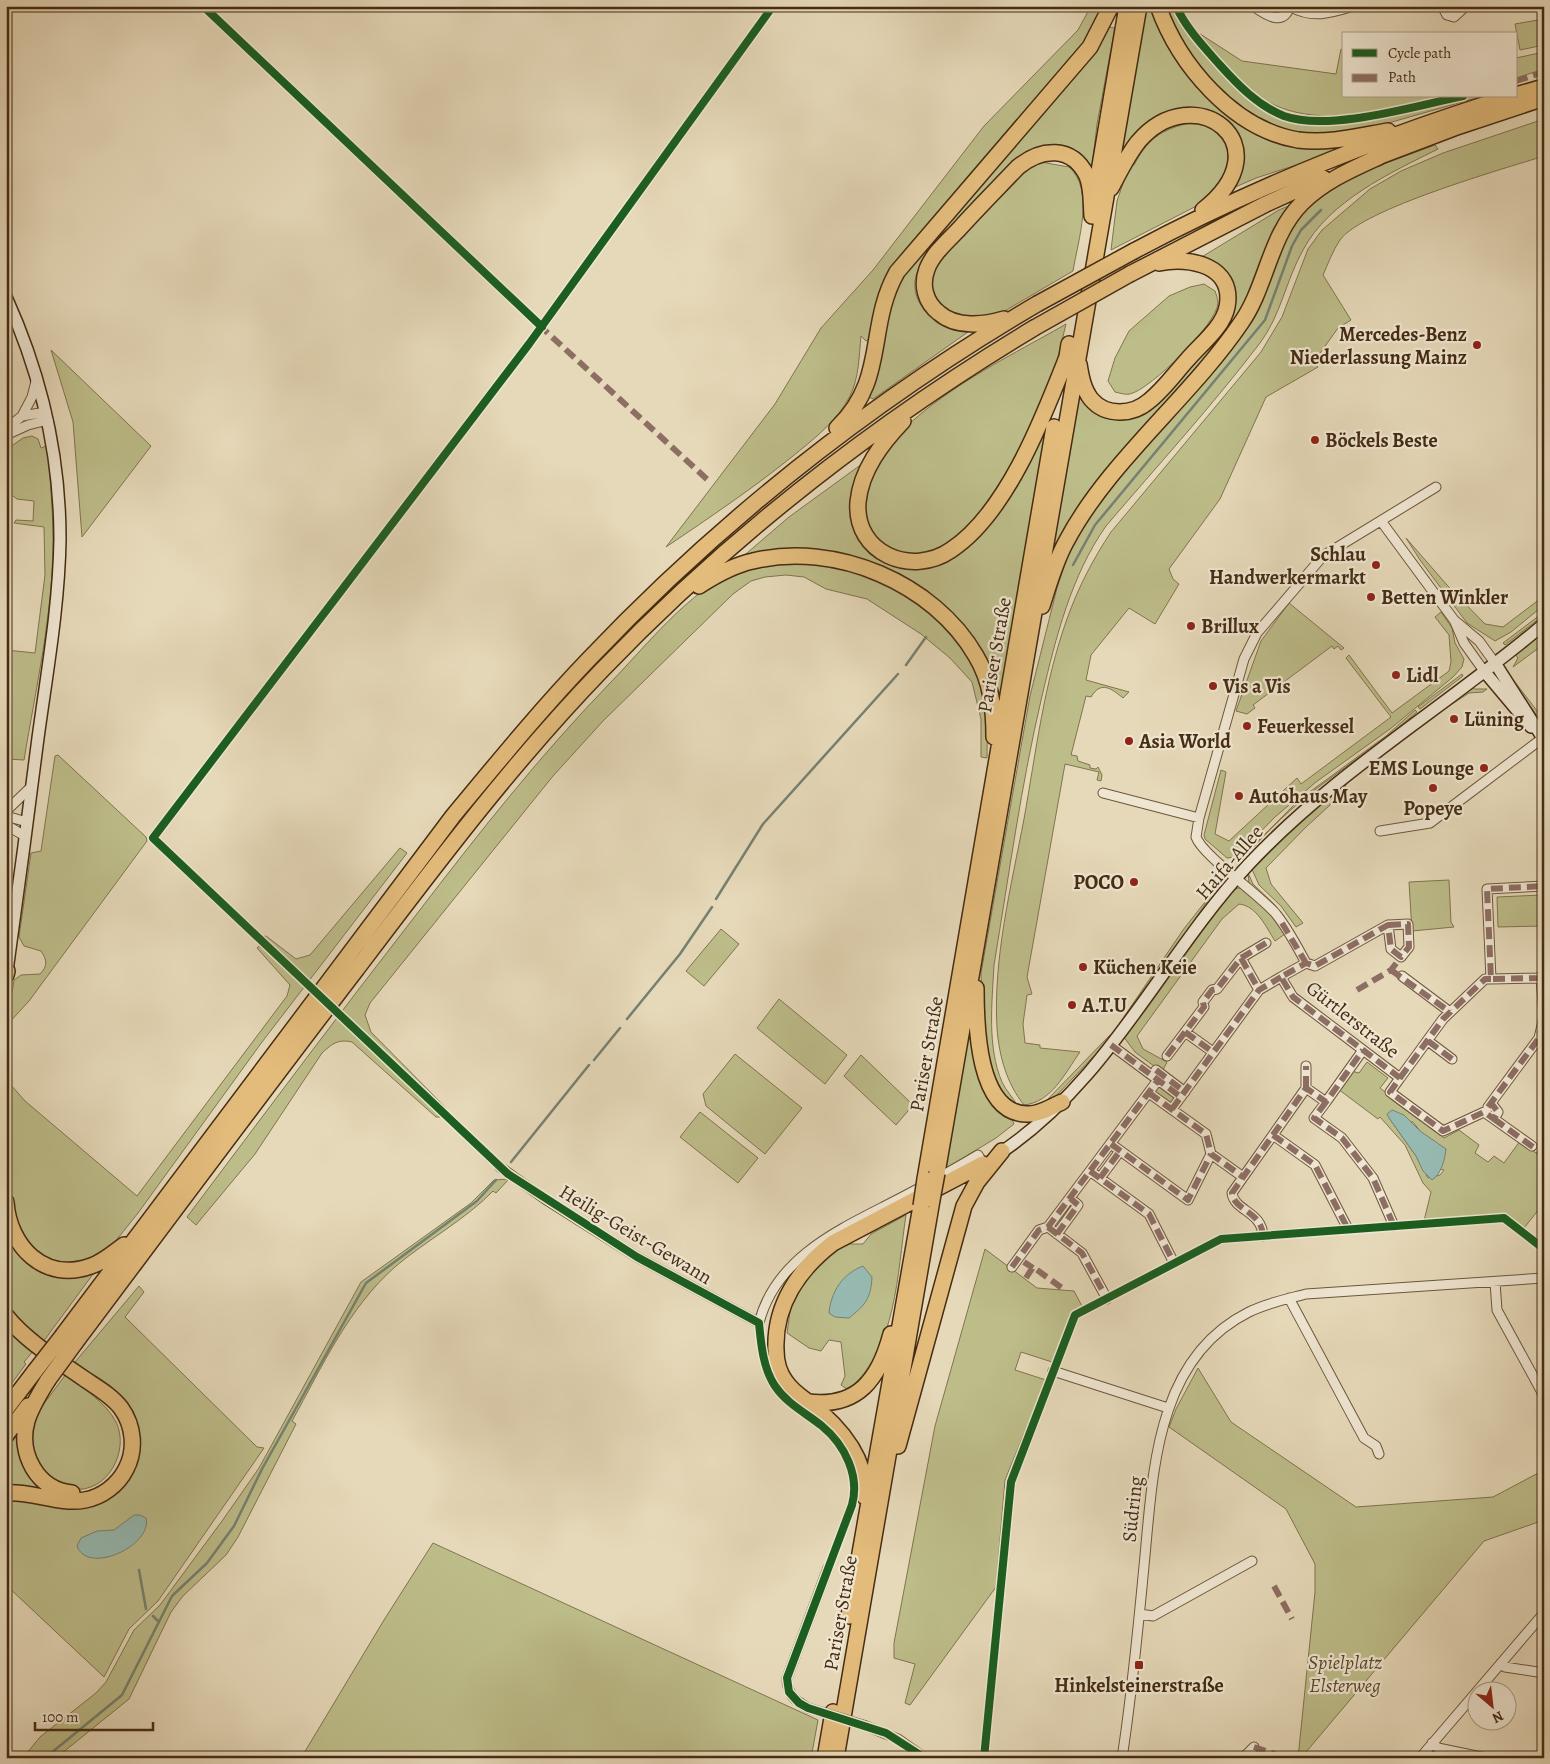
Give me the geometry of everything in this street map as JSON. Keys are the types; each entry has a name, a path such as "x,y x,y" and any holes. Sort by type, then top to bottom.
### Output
{"highway":[{"path":"778,484 794,466 839,427 856,406 871,375 883,305 897,272 1090,47 1111,6"},
{"path":"1027,647 1092,216 1127,6"},
{"path":"927,396 894,430 874,457 862,483 858,502 860,523 868,540 882,553 912,562 937,558 951,551 982,521 1022,461 1072,356 1105,198 1138,6"},
{"path":"1158,6 1172,38 1201,78 1239,115 1260,128 1280,136 1300,140 1325,141 1427,125"},
{"path":"1518,94 1544,86"},
{"path":"69,1339 137,1236 453,816 532,722 644,603 778,484 891,398 1020,314 1184,225 1282,180 1427,125 1506,98"},
{"path":"6,1435 41,1376 69,1339 329,1006 401,910 518,764 604,668 660,612 766,517 832,464 927,396 1034,328 1134,272 1266,204 1383,155 1454,128 1544,98"},
{"path":"1105,198 1132,152 1148,133 1167,121 1180,117 1191,115 1210,117 1224,126 1234,142 1235,165 1224,190 1184,225"},
{"path":"1020,314 984,324 962,323 943,317 934,310 924,292 925,275 931,260 1018,167 1027,159 1045,152 1059,153 1074,160 1080,167 1088,181 1092,216"},
{"path":"1027,647 1055,566 1077,523 1118,470 1240,325 1252,306 1276,242 1292,215 1321,186 1383,155"},
{"path":"1072,356 1090,399 1104,409 1113,412 1133,410 1149,401 1157,393 1215,329 1224,315 1228,299 1225,283 1219,274 1210,267 1184,261 1168,261 1134,272"},
{"name":"Pariser Straße","path":"931,1176 994,779 1072,356"},
{"path":"660,612 712,577 731,568 766,558 816,556 859,566 884,575 929,604 963,637 976,657 992,697 994,779"},
{"name":"Pariser Straße","path":"836,1758 881,1500 926,1203 981,919 1027,647"},
{"path":"981,919 976,1003 981,1047 991,1090 1002,1105 1022,1114 1036,1113 1062,1102"},
{"path":"6,975 7,971"},
{"path":"881,1500 905,1423 964,1206 977,1182 1002,1151"},
{"path":"862,1542 865,1493 861,1468 841,1433 786,1382 776,1356 777,1323 786,1299 797,1278 813,1259 833,1243 983,1164"},
{"path":"6,1202 11,1229 20,1246 34,1259 52,1267 72,1270 91,1266 137,1236"},
{"name":"Pariser Straße","path":"825,1758 909,1271 926,1203"},
{"path":"808,1402 825,1404 843,1401 859,1393 867,1384 884,1353 909,1271"},
{"path":"6,1316 26,1336 107,1394 125,1414 130,1429 132,1448 124,1474 111,1488 86,1500 68,1501 33,1494 6,1493"},
{"path":"41,1376 27,1422 24,1441 29,1460 38,1476 52,1487 68,1492 94,1489 109,1480 119,1466 124,1449 123,1432 110,1405 70,1369"},
{"path":"6,1409 41,1376"}],"street":[{"path":"1253,6 1268,17 1275,18 1284,15 1290,7 1309,15 1317,15 1354,6"},
{"path":"1442,6 1447,15 1454,17 1466,6"},
{"path":"6,297 37,375 47,416 58,487 60,541 54,613 7,971"},
{"path":"6,429 22,416 32,397 37,375"},
{"path":"22,416 47,416"},
{"path":"6,435 47,416"},
{"name":"Gürtlerstraße","path":"1389,925 1315,966 1306,963 1275,914 1200,844 1196,833 1226,720 1249,646 1285,599 1323,556 1436,487"},
{"path":"1381,521 1454,620 1479,641 1543,738"},
{"path":"1454,620 1464,644 1484,671 1520,716 1543,738"},
{"name":"Haifa-Allee","path":"983,1164 1002,1151 1062,1102 1111,1046 1237,877 1272,840 1324,792 1544,624"},
{"path":"1380,831 1430,823 1543,738"},
{"path":"6,811 32,787"},
{"path":"1103,793 1199,818"},
{"path":"6,816 27,822"},
{"path":"6,825 25,836"},
{"path":"1491,979 1487,889 1544,886"},
{"path":"1168,1056 1204,1007 1203,1002 1212,990 1217,989 1241,958 1266,943"},
{"path":"1241,958 1259,990"},
{"name":"Gürtlerstraße","path":"1306,963 1281,976 1293,997 1400,1078 1390,1092 1443,1131 1484,1112 1539,1038 1544,1017 1542,976"},
{"path":"1172,1109 1259,990 1281,976"},
{"path":"1402,976 1450,1012"},
{"path":"1400,1078 1450,1012 1485,979 1542,976"},
{"path":"1185,1032 1213,1052"},
{"path":"1428,1041 1452,1059"},
{"path":"1111,1046 1183,1094"},
{"path":"1363,1050 1314,1118 1342,1138 1373,1178 1394,1226"},
{"path":"1263,1236 1263,1230 1256,1216 1233,1199 1232,1194 1306,1088 1306,1066"},
{"path":"1012,1266 1039,1230 1048,1227 1149,1092 1157,1075"},
{"path":"1306,1088 1326,1102"},
{"path":"1149,1092 1206,1134 1211,1154 1243,1177"},
{"path":"1491,1103 1498,1112 1494,1120"},
{"path":"1484,1112 1532,1146"},
{"path":"1273,1135 1315,1165 1348,1229"},
{"path":"1111,1144 1188,1200 1211,1154"},
{"path":"1100,1178 1120,1151"},
{"name":"Heilig-Geist-Gewann","path":"500,1168 636,1257 759,1323 766,1301 778,1281 794,1262 822,1240 978,1155 983,1164"},
{"path":"1090,1171 1149,1214 1174,1263"},
{"path":"1057,1234 1078,1205 1070,1198"},
{"path":"1048,1227 1082,1253 1107,1299"},
{"name":"Südring","path":"1122,1758 1140,1614 1157,1447 1168,1408 1189,1367 1217,1335 1248,1313 1306,1294 1544,1278"},
{"path":"1495,1282 1497,1310 1544,1396"},
{"path":"1289,1298 1364,1438 1376,1446 1379,1454"},
{"path":"1053,1371 1168,1408"},
{"path":"1140,1614 1153,1616 1252,1561"},
{"path":"828,1568 787,1678 792,1698 808,1708 866,1726 898,1739 926,1758"},
{"path":"1420,1758 1544,1613"},
{"path":"1501,1663 1506,1667 1544,1674"},
{"path":"1432,1743 1438,1748 1486,1758"},
{"path":"1243,1758 1254,1747"}],"green space":[{"path":"1091,6 1104,6 1083,47 891,268 875,308 871,338 866,341 861,336 858,367 853,389 839,413 817,436 778,468 666,547 775,404 821,328 873,270 984,126 1078,30"},
{"path":"1146,6 1153,6 1159,26 1261,134 1358,141 1321,157 1256,178 1231,189 1238,139 1185,112 1119,162"},
{"path":"1162,6 1173,6 1194,38 1242,89 1264,106 1286,116 1309,121 1333,122 1386,114 1457,98 1476,98 1371,128 1311,136 1259,122 1219,91 1196,64"},
{"path":"1544,19 1544,45 1520,50 1515,24"},
{"path":"1108,27 1115,28 1097,124 1091,176 1079,155 1065,146 1056,145 1040,148 1017,159 923,259 916,275 915,291 918,301 931,317 939,323 968,332 873,399 869,397 889,304 897,282"},
{"path":"1194,30 1242,61 1336,74 1341,49 1342,98 1439,98 1377,112 1353,115 1305,114 1282,108 1261,98 1224,67"},
{"path":"1544,52 1544,69 1518,77 1518,58"},
{"path":"1544,119 1544,156 1467,180 1403,203 1353,228 1340,240 1323,275 1351,320 1338,328 1313,363 1318,367 1266,397 1220,499 1169,569 1173,579 1179,584 1155,624 1129,608 1091,655 1086,680 1129,692 1123,698 1111,689 1103,687 1091,697 1086,696 1071,755 1077,756 1078,761 1090,765 1090,768 1096,769 1098,767 1102,775 1101,781 1097,780 1099,772 1065,764 1027,977 1032,994 1027,995 1023,1024 1025,1043 1040,1045 1040,1048 1080,1052 1050,1092 1034,1103 1024,1105 1013,1088 1005,1069 998,1038 996,1002 1000,949 1046,693 1067,619 1086,574 1111,532 1261,352 1282,317 1308,249 1322,230 1370,189 1401,171 1443,153"},
{"path":"1198,121 1215,126 1226,140 1229,166 1212,198 1111,250 1117,201 1129,166 1134,165 1146,146 1160,134 1167,130"},
{"path":"1435,145 1438,149 1400,168 1344,203 1314,233 1297,261 1273,321 1260,343 1204,413 1106,526 1083,565 1059,629 1047,674 1028,763 994,965 992,1040 994,1054 1002,1082 1017,1105 999,1098 984,1047 981,973 1030,696 1057,588 1068,554 1079,531 1112,487 1208,373 1271,273 1293,222 1320,193 1367,170"},
{"path":"1041,162 1069,167 1077,177 1081,189 1083,216 1073,271 991,319 969,321 933,304 930,272 938,259 1029,166"},
{"path":"1293,204 1249,300 1049,570 1079,389 1131,416 1234,304 1200,258 1279,210"},
{"path":"1204,284 1215,291 1218,303 1215,313 1195,340 1167,369 1140,390 1130,394 1115,392 1108,381 1115,358 1129,331 1169,296 1190,287"},
{"path":"1066,324 1057,361 1042,408 1009,469 976,518 955,540 920,557 881,547 866,524 864,506 870,476 887,448 911,422 942,398 975,376"},
{"path":"51,350 151,446 82,537 73,422"},
{"path":"1048,417 997,719 979,653 872,565 740,559 789,517 866,461 854,502 886,561 963,548"},
{"path":"32,436 38,439 41,448 46,446 48,451 53,540 47,623 24,760 6,759 6,650 35,653 45,575 44,527 14,523 16,520 33,521 34,501 17,499 6,491 6,450 23,438"},
{"path":"1406,538 1447,585 1485,624 1503,627 1544,596 1544,605 1511,632 1495,641 1467,623"},
{"path":"793,562 818,563 842,567 866,575 910,599 931,614 949,631 964,651 976,673 984,697 987,719 987,758 981,757 981,719 972,682 950,658 921,634 867,599 826,589 804,577 786,575 765,577 751,581 733,594 603,721 553,776 370,1003 365,1015 371,1032 445,1107 447,1112 430,1098 427,1103 440,1115 440,1117 436,1117 352,1042 343,1041 336,1043 322,1053 255,1154 196,1225 187,1217 329,1028 463,855 560,737 674,615 701,592 733,574"},
{"path":"1289,603 1344,648 1341,650 1338,646 1334,649 1332,646 1253,705 1255,708 1247,714 1236,711 1261,641"},
{"path":"1441,612 1452,628 1455,643 1464,659 1462,667 1453,677 1390,729 1316,782 1275,817 1236,857 1227,858 1205,839 1204,835 1221,770 1226,772 1215,834 1229,841 1297,778 1301,784 1391,717 1346,658 1349,655 1392,713 1449,671 1451,662 1449,635 1435,617"},
{"path":"1544,612 1540,618 1505,645 1503,643"},
{"path":"1544,630 1544,644 1513,667 1518,658 1515,654"},
{"path":"1462,674 1463,676 1420,709 1418,707"},
{"path":"1511,677 1541,716 1544,725 1509,678"},
{"path":"1471,686 1474,689 1487,689 1483,692 1469,693 1443,710 1348,781 1340,796 1266,868 1271,884 1303,923 1296,927 1281,906 1259,885 1251,867 1316,804"},
{"path":"1415,710 1417,712 1393,732 1320,786 1271,828 1300,799 1386,736"},
{"path":"58,755 146,837 147,841 29,1001 7,1025 14,980 21,975 40,974 45,966 45,960 41,951 24,946 19,937 31,853 41,851 55,756"},
{"path":"1271,828 1245,857 1242,857"},
{"path":"6,836 11,843 6,885"},
{"path":"400,848 407,853 262,1042 138,1213 106,1253 74,1266 39,1258 11,1218 6,1086 10,1084 25,1101 137,1196 287,996 290,985 257,948 259,946 265,950 270,946 262,937 266,936 296,959 310,955"},
{"path":"1248,873 1253,884 1275,905 1291,927 1291,930 1249,883"},
{"path":"1449,880 1451,922 1454,927 1412,931 1409,882"},
{"path":"1219,884 1159,972 1115,1030 1183,930"},
{"path":"1238,888 1244,890 1257,900 1285,934 1275,941 1256,913 1239,904 1222,919 1137,1036 1143,1049 1167,1062 1162,1072 1135,1052 1123,1036 1230,892"},
{"path":"1542,895 1543,926 1498,927 1497,897"},
{"path":"721,929 739,944 704,986 686,971"},
{"path":"779,999 847,1055 825,1084 757,1028"},
{"path":"971,1012 976,1038 1014,1124 996,1138 945,1169"},
{"path":"1110,1035 1112,1037 1055,1097 1046,1101"},
{"path":"735,1054 802,1108 765,1154 706,1106 703,1094"},
{"path":"861,1055 913,1105 896,1125 844,1076"},
{"path":"1367,1062 1388,1078 1380,1088 1393,1098 1392,1100 1444,1138 1459,1130 1479,1145 1475,1153 1488,1162 1494,1156 1504,1163 1520,1141 1544,1159 1544,1203 1524,1228 1505,1215 1424,1221 1431,1192 1423,1183 1405,1145 1380,1117 1378,1119 1338,1089 1351,1071 1359,1073","holes":["1389,1118 1413,1122 1420,1131 1440,1169 1444,1170 1440,1175 1428,1178 1416,1156"]},
{"path":"1161,1087 1175,1098 1172,1104 1155,1093 1157,1088"},
{"path":"700,1112 758,1158 738,1183 680,1137"},
{"path":"509,1179 496,1193 493,1191 458,1221 396,1266 364,1300 350,1319 325,1359 292,1421 296,1424 238,1537 226,1555 183,1596 171,1612 129,1699 56,1758 23,1758 40,1737 96,1693 106,1682 134,1630 160,1605 222,1521 259,1468 361,1282 471,1203 494,1180"},
{"path":"906,1215 897,1285 886,1332 876,1354 864,1373 848,1390 841,1385 845,1376 841,1342 829,1340 821,1351 809,1348 787,1333 791,1304 813,1268 835,1249 850,1244 863,1244 871,1234"},
{"path":"6,1226 29,1260 99,1266 43,1342 16,1318 6,1306"},
{"path":"985,1249 1037,1288 1074,1291 1083,1308 1073,1314 1052,1362 1021,1352 1015,1370 1046,1380 1005,1480 996,1587 910,1705 905,1703 915,1664 894,1658 894,1643 935,1426"},
{"path":"139,1286 144,1292 125,1317 257,1447 264,1448 158,1601 129,1629 104,1677 6,1585 6,1496 94,1501 135,1455 107,1387 75,1362"},
{"path":"6,1325 34,1350 6,1391"},
{"name":"Spielplatz Elsterweg","path":"1198,1368 1231,1422 1356,1507 1493,1497 1544,1470 1544,1520 1484,1541 1301,1758 1298,1758 1315,1592 1315,1564 1286,1509 1169,1427 1176,1409"},
{"path":"66,1374 106,1408 116,1422 120,1433 118,1457 113,1468 96,1485 85,1489 72,1489 43,1478 27,1441 37,1413"},
{"path":"22,1429 48,1489 6,1490 6,1450"},
{"path":"433,1543 818,1720 811,1758 301,1758"}],"water":[{"path":"1392,1110 1404,1115 1420,1131 1446,1149 1440,1171 1432,1180 1423,1171 1416,1156 1389,1118 1387,1114"},
{"path":"863,1266 872,1277 869,1296 849,1318 835,1317 829,1313 835,1291 849,1274"},
{"path":"134,1515 146,1518 145,1528 140,1538 130,1547 106,1557 93,1558 83,1555 77,1546 81,1538 97,1531 114,1530"}],"waterway":[{"path":"1073,565 1095,525 1265,320 1292,246 1301,230 1321,210"},
{"path":"906,665 926,637"},
{"path":"716,899 763,824 898,674"},
{"path":"627,1019 680,954 712,907"},
{"path":"594,1060 620,1028"},
{"path":"511,1162 589,1065"},
{"path":"45,1758 122,1695 172,1596 207,1563 234,1526 262,1469 366,1283 477,1201 496,1180"},
{"path":"139,1570 146,1609"},
{"path":"153,1616 159,1622"}],"marked path":[{"path":"1518,80 1544,72"},
{"path":"539,325 710,482"},
{"path":"1541,978 1491,979 1487,889 1544,886"},
{"path":"1282,923 1306,963"},
{"path":"1389,925 1408,924 1409,947 1401,957 1391,949 1388,925 1315,966 1306,963 1281,977 1293,997 1400,1078 1390,1092 1443,1131 1484,1112 1494,1119 1498,1112 1491,1103"},
{"path":"1167,1056 1204,1007 1203,1002 1212,990 1217,989 1241,958 1266,943"},
{"path":"1357,990 1391,970 1401,957"},
{"path":"1241,958 1259,990"},
{"path":"1391,970 1450,1012"},
{"path":"1488,1107 1539,1038 1544,1017 1541,976 1544,973"},
{"path":"1172,1109 1259,990 1281,977"},
{"path":"1400,1078 1443,1019 1485,979 1491,979"},
{"path":"1185,1032 1213,1052"},
{"path":"1428,1041 1452,1059"},
{"path":"1111,1045 1181,1097"},
{"path":"1263,1236 1258,1221 1238,1204 1232,1193 1306,1088 1326,1102 1363,1050"},
{"path":"1306,1066 1306,1088"},
{"path":"1156,1070 1185,1092"},
{"path":"1012,1267 1039,1230 1048,1227 1158,1080"},
{"path":"1149,1093 1206,1134 1211,1154 1243,1177"},
{"path":"1326,1102 1314,1118 1342,1138 1373,1178 1394,1226"},
{"path":"1494,1119 1544,1155"},
{"path":"1273,1135 1315,1165 1348,1229"},
{"path":"1111,1144 1188,1200 1211,1154"},
{"path":"1100,1178 1120,1151"},
{"path":"1090,1171 1149,1214 1174,1263"},
{"path":"1057,1234 1078,1205 1070,1198"},
{"path":"1048,1227 1082,1253 1107,1299"},
{"path":"1024,1262 1033,1268"},
{"path":"1026,1278 1033,1267 1062,1288"},
{"path":"1274,1586 1292,1619"},
{"path":"1254,1747 1286,1758"}],"cycle path":[{"path":"203,6 542,327"},
{"path":"773,6 529,344 153,838 508,1174 637,1257 759,1323 765,1364 775,1386 785,1398 822,1426 838,1442 849,1462 854,1483 852,1505 787,1678 789,1692 799,1703 808,1708 886,1733 925,1758"},
{"path":"1176,6 1195,36 1233,79 1248,94 1274,112 1284,116 1303,120 1324,121 1348,119 1372,116 1454,98"},
{"path":"984,1758 1011,1482 1075,1315 1221,1239 1504,1218 1544,1249"}],"place":[{"name":"Mercedes-Benz Niederlassung Mainz","path":"1477,345"},
{"name":"Böckels Beste","path":"1315,440"},
{"name":"Schlau Handwerkermarkt","path":"1376,565"},
{"name":"Betten Winkler","path":"1371,597"},
{"name":"Brillux","path":"1191,626"},
{"name":"Lidl","path":"1396,675"},
{"name":"Vis a Vis","path":"1213,686"},
{"name":"Lüning","path":"1454,719"},
{"name":"Feuerkessel","path":"1247,726"},
{"name":"Asia World","path":"1129,741"},
{"name":"EMS Lounge","path":"1484,768"},
{"name":"Popeye","path":"1433,788"},
{"name":"Autohaus May","path":"1239,796"},
{"name":"POCO","path":"1134,882"},
{"name":"Küchen Keie","path":"1083,967"},
{"name":"A.T.U","path":"1072,1005"},
{"name":"Hinkelsteinerstraße","path":"1139,1665"}]}
